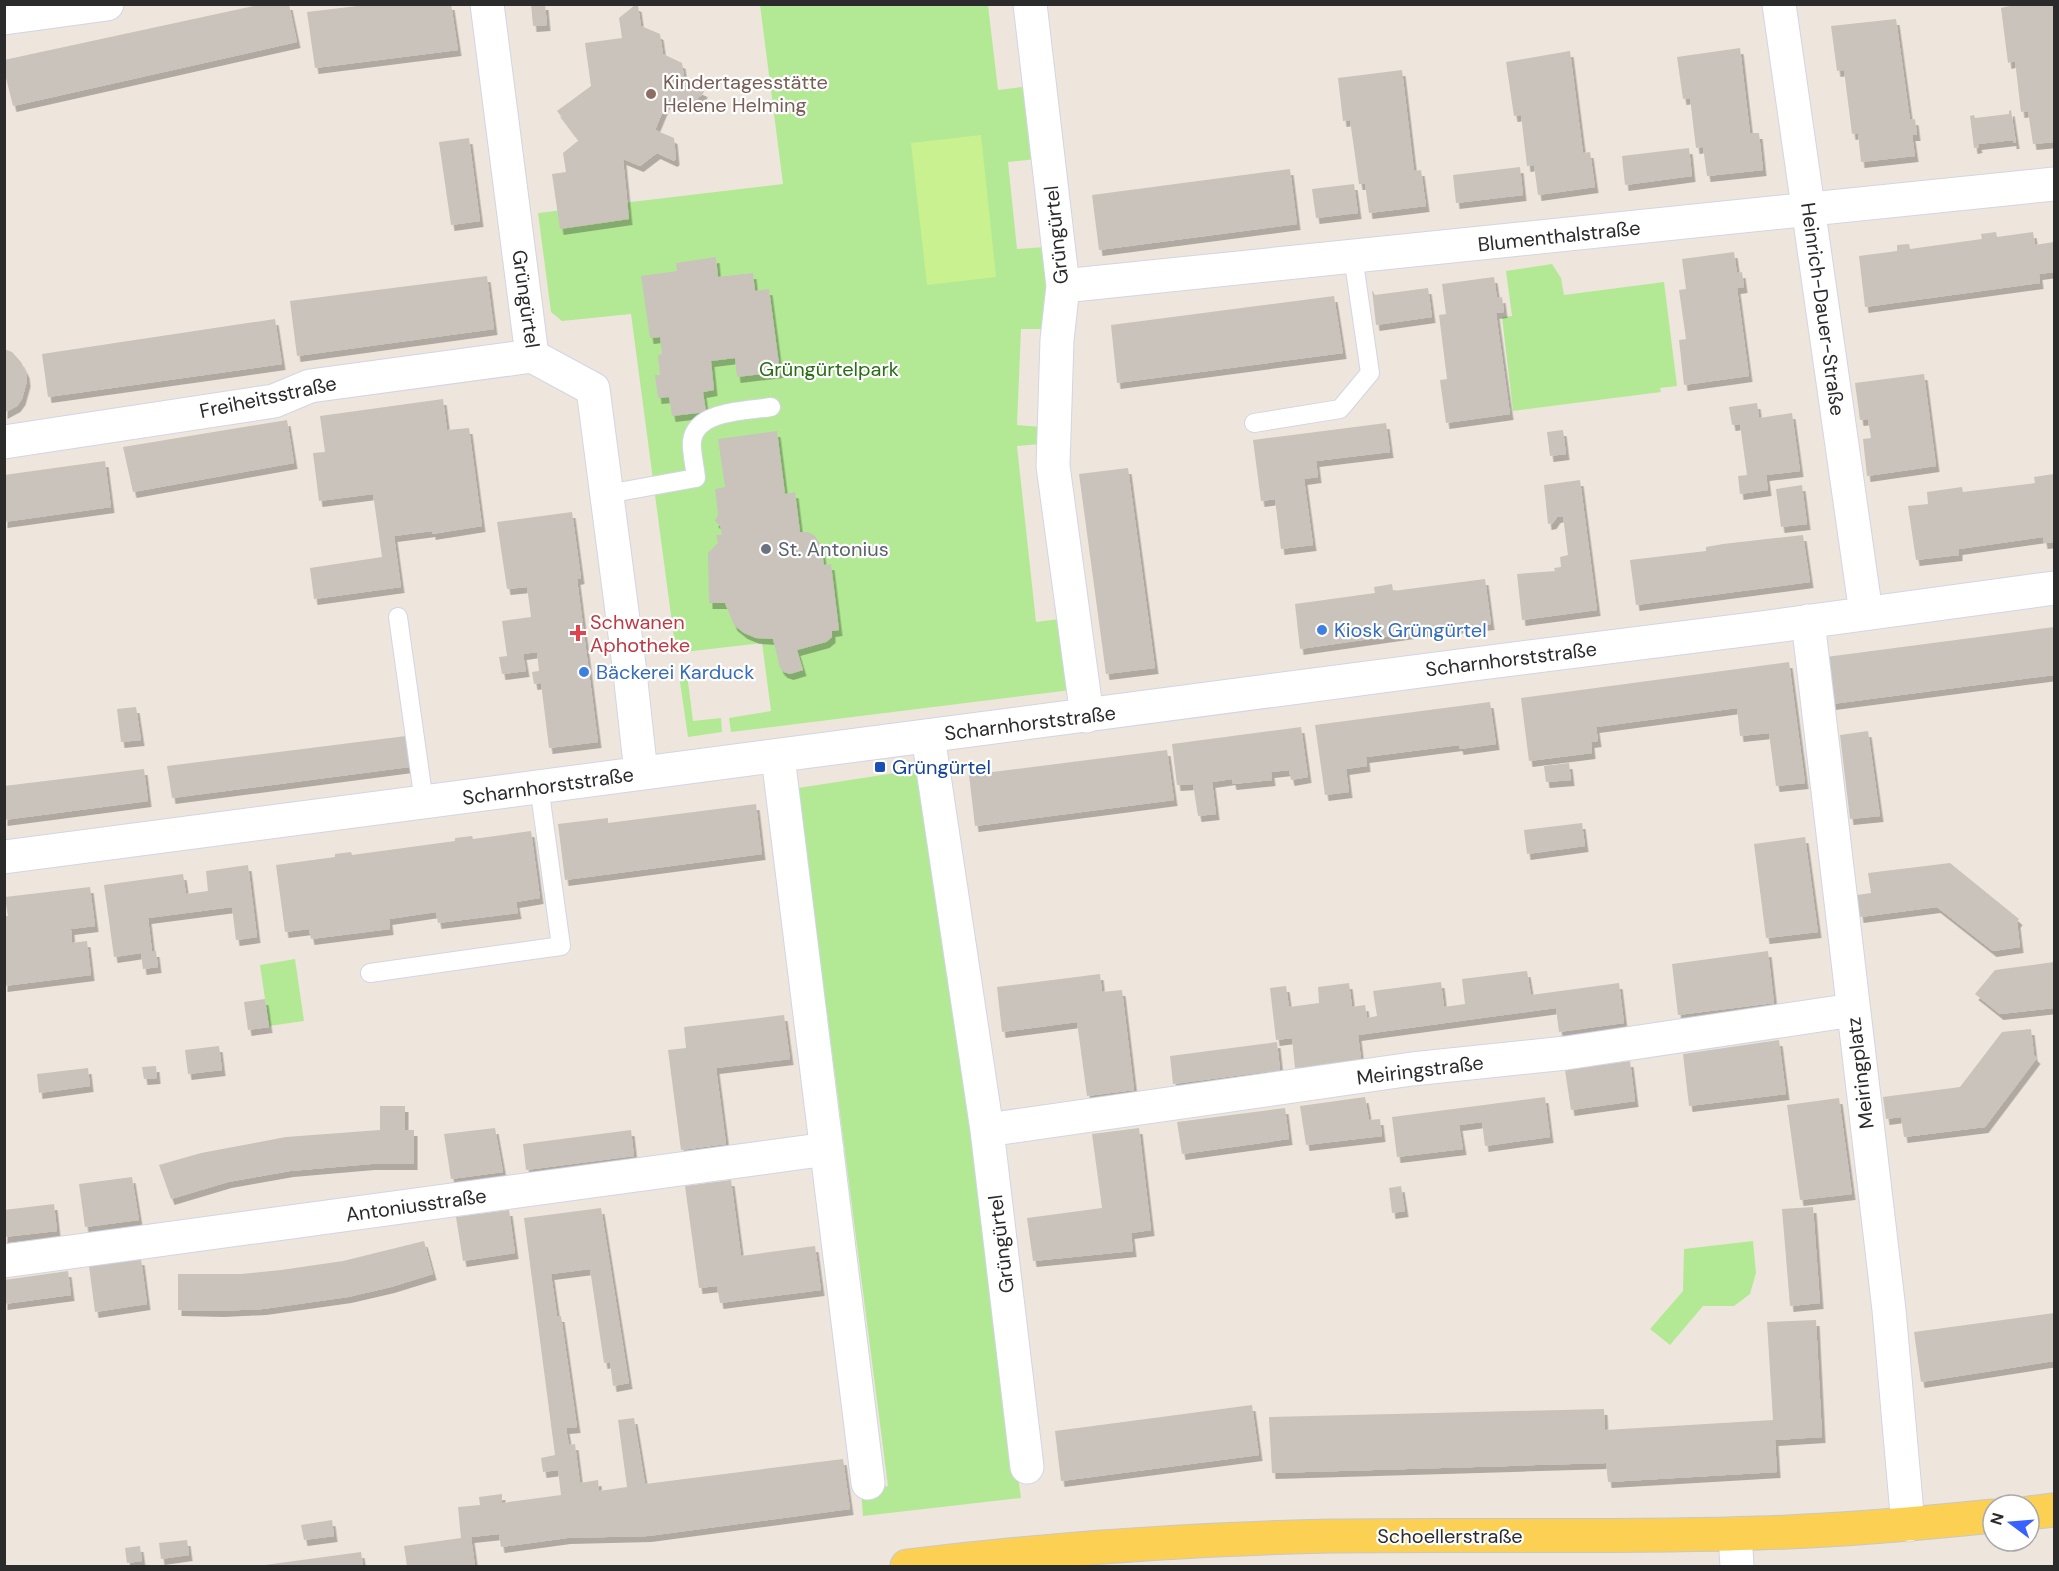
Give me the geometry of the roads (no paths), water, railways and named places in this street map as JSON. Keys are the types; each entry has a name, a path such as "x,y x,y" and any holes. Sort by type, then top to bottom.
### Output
{"main road":[{"name":"Schoellerstraße","path":"907,1566 1034,1552 1182,1542 1331,1536 1735,1534 1908,1525 1981,1517"}],"street":[{"path":"4,18 107,4"},
{"name":"Grüngürtel","path":"487,4 532,356 593,389 641,773"},
{"name":"Grüngürtel","path":"1030,4 1063,286 1057,340 1053,466 1088,716"},
{"name":"Heinrich-Dauer-Straße","path":"1779,4 1866,613"},
{"name":"Blumenthalstraße","path":"1063,286 2055,184"},
{"name":"Freiheitsstraße","path":"4,442 274,400 310,386 532,356"},
{"name":"Scharnhorststraße","path":"4,857 2055,588"},
{"name":"Meiringplatz","path":"1808,621 1889,1310 1908,1525"},
{"name":"Grüngürtel","path":"928,736 987,1131 1027,1467"},
{"path":"778,757 868,1483"},
{"name":"Meiringstraße","path":"987,1131 1412,1069 1566,1053 1853,1010"},
{"name":"Antoniusstraße","path":"4,1261 827,1149"},
{"path":"1735,1534 1737,1566"}],"lane":[{"path":"1254,423 1340,409 1370,373 1353,256"},
{"path":"607,494 696,478 692,441 697,426 714,416 771,407"},
{"path":"398,617 424,802"},
{"path":"370,973 561,946 539,786"}],"place":[{"name":"Kindertagesstätte Helene Helming","path":"651,94"},
{"name":"St. Antonius","path":"766,549"},
{"name":"Kiosk Grüngürtel","path":"1322,630"},
{"name":"Schwanen Aphotheke","path":"578,633"},
{"name":"Bäckerei Karduck","path":"584,672"},
{"name":"Grüngürtel","path":"880,767"}],"park label":[{"name":"Grüngürtelpark","path":"829,369"}]}
